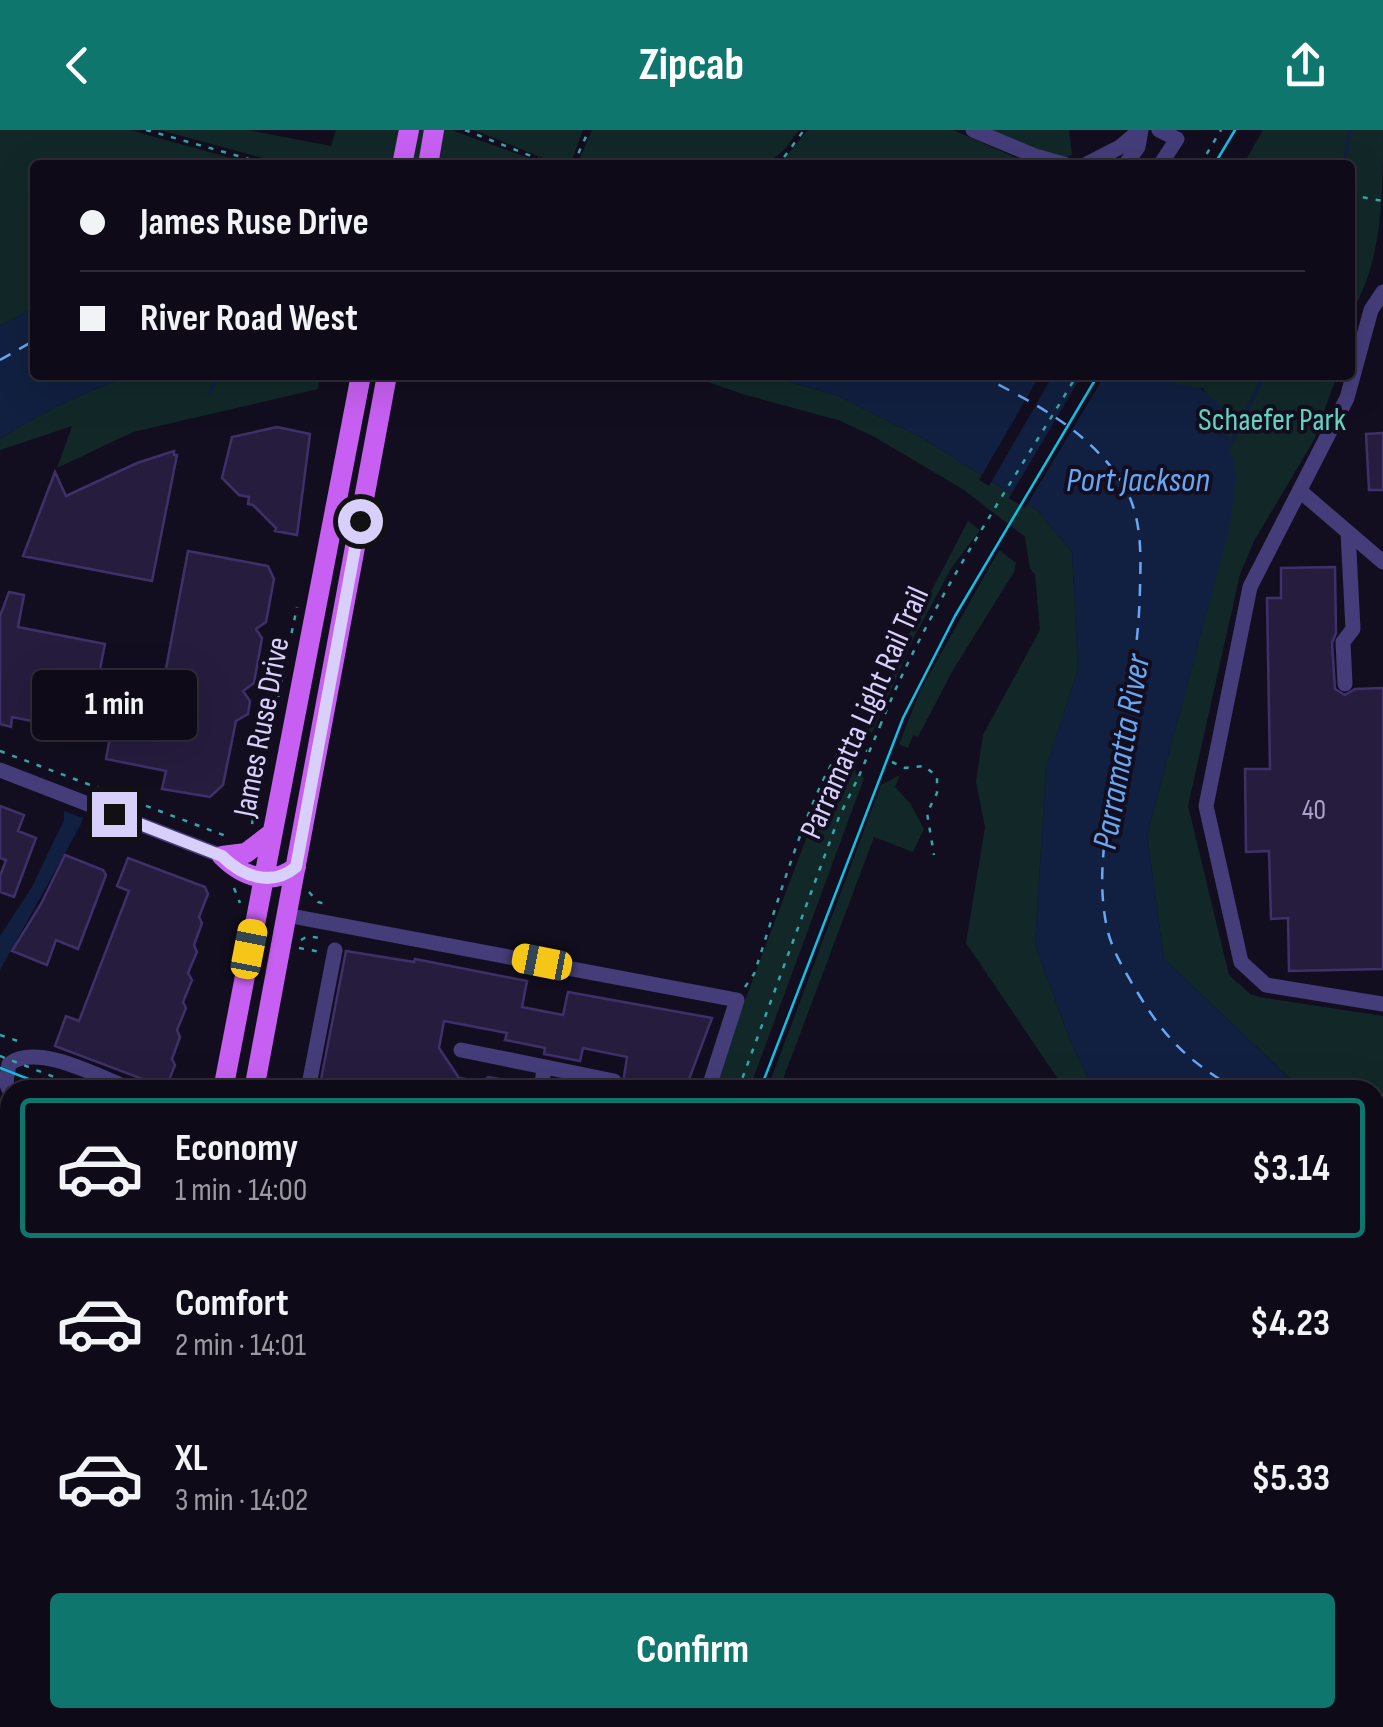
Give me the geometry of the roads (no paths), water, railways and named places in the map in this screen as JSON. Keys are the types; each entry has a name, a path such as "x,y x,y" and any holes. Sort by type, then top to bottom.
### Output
{"main road":[{"path":"395,160 409,130"},
{"path":"429,160 434,130"},
{"name":"James Ruse Drive","path":"225,1080 360,380"},
{"name":"James Ruse Drive","path":"256,1080 286,914 302,876 386,380"},
{"path":"230,848 246,854 272,833"},
{"path":"230,848 235,868 263,878 302,876"}],"street":[{"path":"973,130 1041,160"},
{"path":"1097,160 1141,130"},
{"path":"1129,160 1138,147 1141,130"},
{"path":"1159,130 1177,140 1163,160"},
{"path":"1355,374 1383,292"},
{"path":"1353,380 1250,586 1206,806 1241,962 1266,985 1383,1004"},
{"path":"1300,490 1383,562"},
{"path":"1345,684 1344,642 1352,629 1348,532"},
{"path":"0,770 91,805 230,848"},
{"path":"286,914 729,999 710,1080"},
{"path":"310,1080 334,952"},
{"path":"462,1050 614,1080"},
{"path":"6,1080 9,1064 28,1055 45,1056 107,1080"},
{"path":"542,1080 544,1066"}],"water":[{"path":"30,310 30,380 121,380 32,419 0,439 0,326"},
{"name":"Port Jackson","path":"782,380 1164,381 1200,388 1219,404 1236,474 1230,526 1147,835 1164,959 1291,1080 1089,1080 1071,1043 1035,945 1046,766 1078,670 1072,552 1037,510 924,439 836,395"},
{"path":"64,811 83,818 80,826 0,970 0,936 32,887 64,820"}],"waterway":[{"path":"1345,160 1350,130"},
{"path":"209,394 216,380"},
{"path":"1229,447 1262,380"}],"tram line":[{"path":"1217,160 1235,130"},
{"path":"764,1080 903,718 955,616 1095,380"},
{"path":"0,1068 31,1080"}],"park label":[{"name":"Schaefer Park","path":"1272,420"}],"water label":[{"name":"Parramatta River","path":"1122,752"}]}
